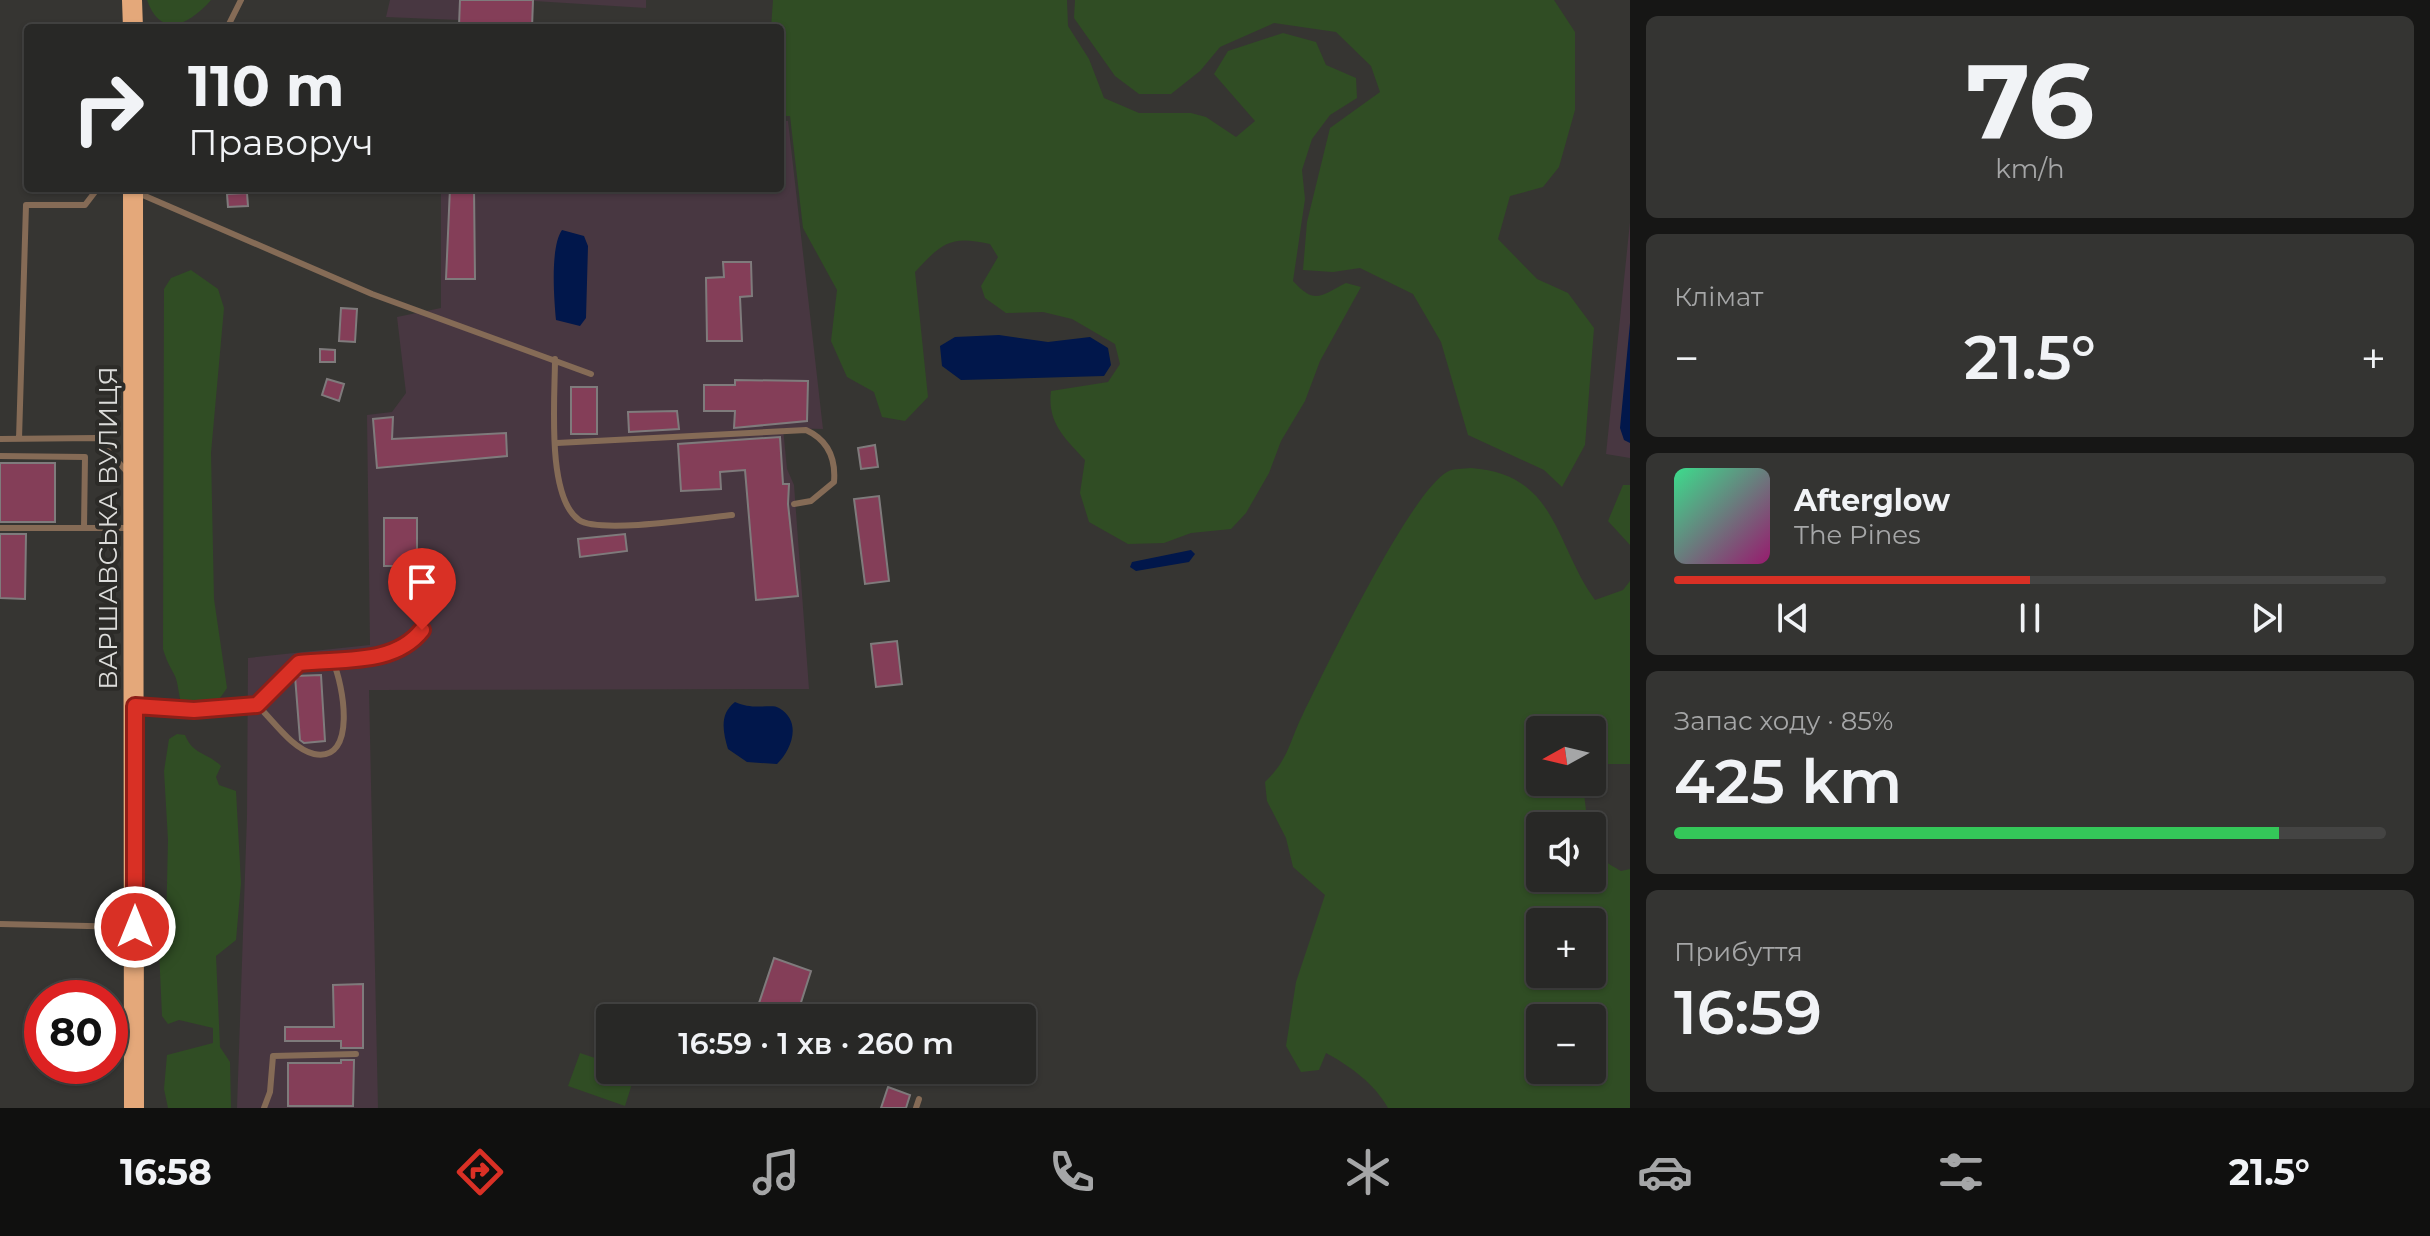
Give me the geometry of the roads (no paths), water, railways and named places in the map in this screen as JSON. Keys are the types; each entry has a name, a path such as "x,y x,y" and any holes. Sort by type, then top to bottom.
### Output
{"highway":[{"path":"132,0 133,24"},
{"name":"ВАРШАВСЬКА ВУЛИЦЯ","path":"133,192 134,1108"}],"lane":[{"path":"229,24 241,0"},
{"path":"19,439 26,205 85,205 95,192"},
{"path":"140,192 372,294 591,374"},
{"path":"555,359 556,471 564,503 580,521 601,526 732,515"},
{"path":"557,443 806,430 825,443 832,455 834,482 811,501 794,504"},
{"path":"0,439 96,438 134,480"},
{"path":"0,456 85,457 84,528"},
{"path":"0,528 134,528"},
{"path":"135,706 194,710 257,705 299,663 333,662 378,655 411,643 422,630 423,576"},
{"path":"257,705 298,747 314,754 327,754 337,747 344,735 340,675 333,662"},
{"path":"0,924 135,927"},
{"path":"264,1108 270,1092 273,1056 356,1054"},
{"path":"916,1108 919,1099"}],"water":[{"path":"562,230 584,236 588,246 586,318 580,326 556,320 554,260"},
{"path":"1630,323 1630,443 1624,440 1620,428"},
{"path":"999,335 1048,342 1090,337 1108,348 1111,365 1104,376 961,380 942,366 940,346 955,337"},
{"path":"1191,550 1195,554 1189,562 1136,571 1130,567 1132,562"},
{"path":"735,702 779,708 791,721 790,744 777,764 747,762 728,749 724,718"}]}
